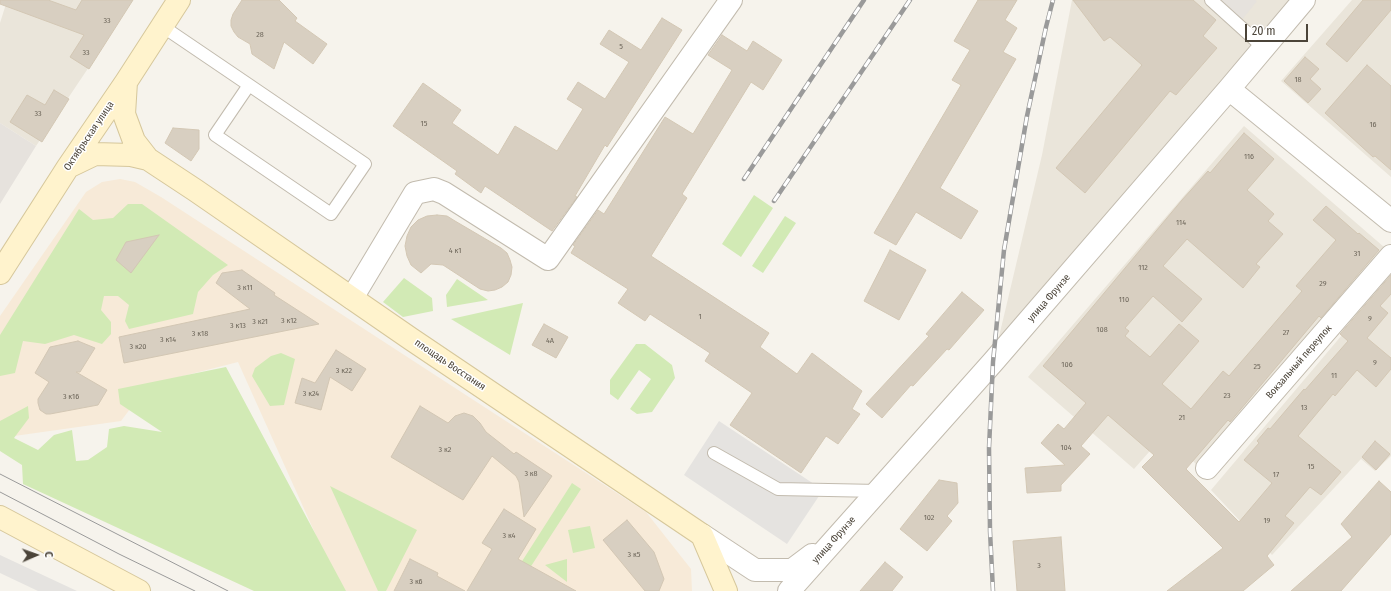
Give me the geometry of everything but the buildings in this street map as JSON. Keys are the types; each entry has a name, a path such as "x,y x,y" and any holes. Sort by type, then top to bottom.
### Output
{"main road":[{"name":"Октябрьская улица","path":"0,273 68,166 126,82 179,0"},
{"name":"площадь Восстания","path":"126,82 124,114 134,142 148,159 702,535"},
{"name":"площадь Восстания","path":"68,166 95,154 130,155 148,159"},
{"path":"0,517 139,591"},
{"path":"702,535 726,591"}],"street":[{"path":"352,298 415,193 434,189 548,259 731,0"},
{"name":"улица Фрунзе","path":"789,591 993,362 1304,0"},
{"path":"1229,89 1391,221"},
{"name":"Вокзальный переулок","path":"1207,468 1391,256"},
{"path":"702,535 755,570 792,570 837,537"}],"lane":[{"path":"1211,0 1264,48"},
{"path":"162,26 249,85 365,164 331,214 215,135 249,85"},
{"path":"714,453 778,489 879,491"}],"shaded area":[{"path":"0,0 132,0 36,146 0,123 0,23 6,4"},
{"path":"1072,0 1304,0 993,362 1042,155"},
{"path":"1218,0 1255,0 1257,1 1241,21"},
{"path":"1352,0 1391,0 1391,177 1281,81"},
{"path":"0,123 36,146 0,204"},
{"path":"1244,126 1384,247 1196,464 1164,435 1134,469 1028,377"},
{"path":"120,179 135,182 161,197 646,512 691,569 692,591 341,591 238,362 148,385 121,421 0,438 0,316 86,192 102,182"},
{"path":"1391,277 1391,456 1375,471 1361,459 1272,555 1211,490"},
{"path":"719,421 823,490 787,544 684,475"},
{"path":"0,555 77,591 38,591 0,573"}],"green space":[{"path":"754,195 773,208 741,257 722,244"},
{"path":"128,204 142,204 228,265 213,275 198,292 193,314 129,329 125,321 129,305 118,296 104,296 101,310 111,322 111,334 102,344 74,335 45,344 23,341 15,373 0,376 0,335 79,209 93,220 113,218"},
{"path":"785,216 796,223 763,273 752,266"},
{"path":"404,278 432,298 433,311 403,317 383,302"},
{"path":"457,279 488,300 447,307 446,295"},
{"path":"523,303 510,355 451,319"},
{"path":"636,344 645,344 672,365 675,378 652,412 637,414 630,409 651,379 639,370 618,400 610,394 610,380"},
{"path":"281,353 295,359 284,405 270,406 252,376 255,368 271,356"},
{"path":"226,367 346,591 254,591 23,484 22,465 0,451 0,421 28,406 29,418 14,438 38,450 54,435 72,430 76,461 88,460 107,447 109,429 124,426 162,432 120,404 118,389"},
{"path":"572,483 581,489 515,591 503,591"},
{"path":"330,486 417,530 386,591 378,591"},
{"path":"590,526 595,548 573,553 568,530"},
{"path":"567,559 567,582 545,565"}],"tram line":[{"path":"0,474 228,591"},
{"path":"0,492 119,554 195,591"}],"railway":[{"path":"744,179 864,0"},
{"path":"774,201 910,0"},
{"path":"993,591 990,531 989,448 993,362 1004,250 1027,116 1053,0"}]}
